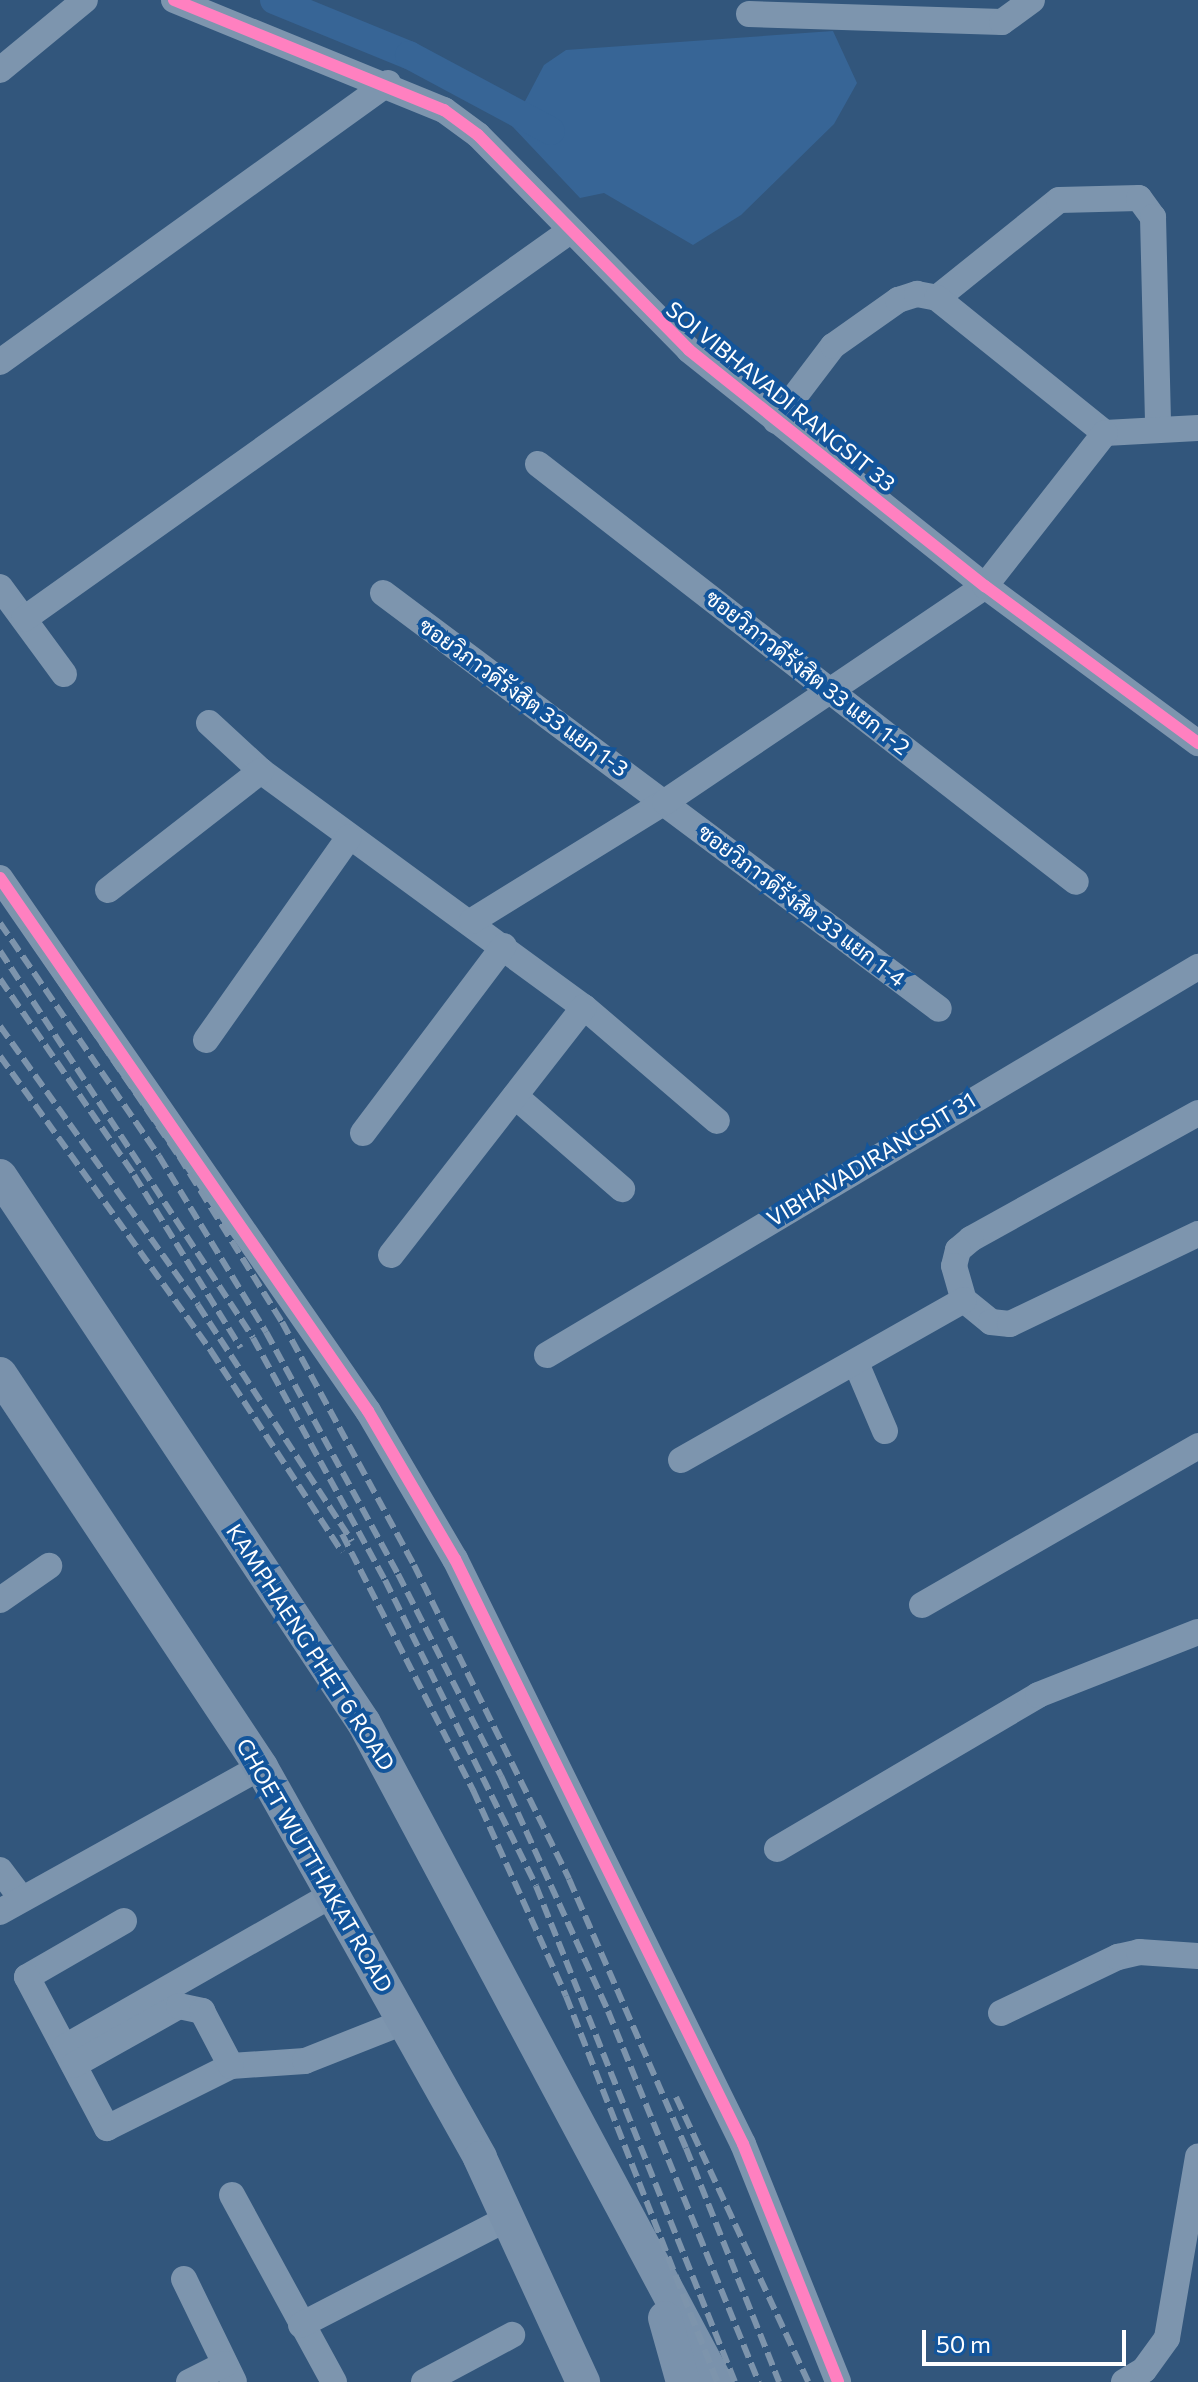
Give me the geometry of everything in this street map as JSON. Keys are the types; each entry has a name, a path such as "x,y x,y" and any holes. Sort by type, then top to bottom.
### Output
{"main road":[{"name":"KAMPHAENG PHET 6 ROAD","path":"0,1176 364,1723 506,1980 651,2268 716,2382"},
{"name":"CHOET WUTTHAKAT ROAD","path":"0,1374 261,1767 406,2021 510,2217 583,2382"},
{"name":"KAMPHAENG PHET 6 ROAD","path":"651,2268 683,2382"}],"street":[{"path":"0,70 85,0"},
{"name":"SOI VIBHAVADI RANGSIT 33","path":"174,0 388,83 444,110 478,135 661,324 776,421 985,586 1198,743"},
{"path":"749,14 1002,22 1032,0"},
{"path":"0,362 388,83"},
{"path":"776,421 833,346 861,322 898,300 937,298 1059,200 1139,198 1153,217 1158,429"},
{"path":"24,619 570,231"},
{"path":"937,298 1105,433 1198,428"},
{"path":"472,921 665,802 985,586 1105,433"},
{"name":"ซอยวิภาวดีรังสิต 33 แยก 1-2","path":"538,464 833,690 1076,882"},
{"path":"0,587 64,674"},
{"name":"ซอยวิภาวดีรังสิต 33 แยก 1-3","path":"383,593 665,802"},
{"path":"209,723 261,771 349,837 472,921 584,1007 717,1121"},
{"path":"108,890 261,771"},
{"name":"ซอยวิภาวดีรังสิต 33 แยก 1-4","path":"665,802 939,1009"},
{"path":"206,1040 349,837"},
{"path":"0,878 265,1270 361,1399 455,1559 743,2144 838,2382"},
{"path":"363,1133 504,946"},
{"name":"VIBHAVADIRANGSIT 31","path":"547,1355 1198,967"},
{"path":"391,1255 584,1007"},
{"path":"515,1096 622,1189"},
{"path":"1198,1113 971,1239 958,1250 954,1266 964,1300 991,1322 1010,1324 1198,1234"},
{"path":"681,1460 964,1300"},
{"path":"856,1363 885,1431"},
{"path":"922,1605 1198,1446"},
{"path":"0,1600 49,1566"},
{"path":"777,1849 1038,1695 1198,1632"},
{"path":"0,1870 11,1905 261,1767"},
{"path":"70,2056 333,1894"},
{"path":"124,1921 27,1977 107,2128 115,2129 231,2066 305,2061 406,2021"},
{"path":"1001,2013 1118,1957 1139,1952 1198,1956"},
{"path":"70,2056 179,2006 202,2011 231,2066"},
{"path":"1124,2382 1144,2370 1167,2338 1189,2269 1198,2157"},
{"path":"232,2195 334,2382"},
{"path":"301,2325 510,2217"},
{"path":"184,2279 230,2373 189,2382"},
{"path":"424,2382 512,2335"}],"water":[{"path":"833,31 857,83 834,124 741,215 693,245 604,193 580,198 512,126 544,65 566,50"}],"waterway":[{"path":"274,0 409,55 551,131"}],"railway":[{"path":"0,894 179,1156 282,1322 414,1565 569,1879 686,2148 779,2382"},
{"path":"0,923 159,1156 266,1332 398,1574 501,1776 608,2011 759,2382"},
{"path":"0,951 253,1338 385,1580 536,1886 735,2382"},
{"path":"0,979 134,1175 241,1348"},
{"path":"0,1026 198,1305 352,1541"},
{"path":"0,1056 211,1351 342,1552"},
{"path":"342,1534 473,1790 566,1996 717,2382"},
{"path":"676,2097 808,2382"}],"cycle path":[{"path":"174,0 444,110 478,135 689,350 985,586 1198,743"},
{"path":"0,878 368,1411 455,1559 743,2144 838,2382"}]}
